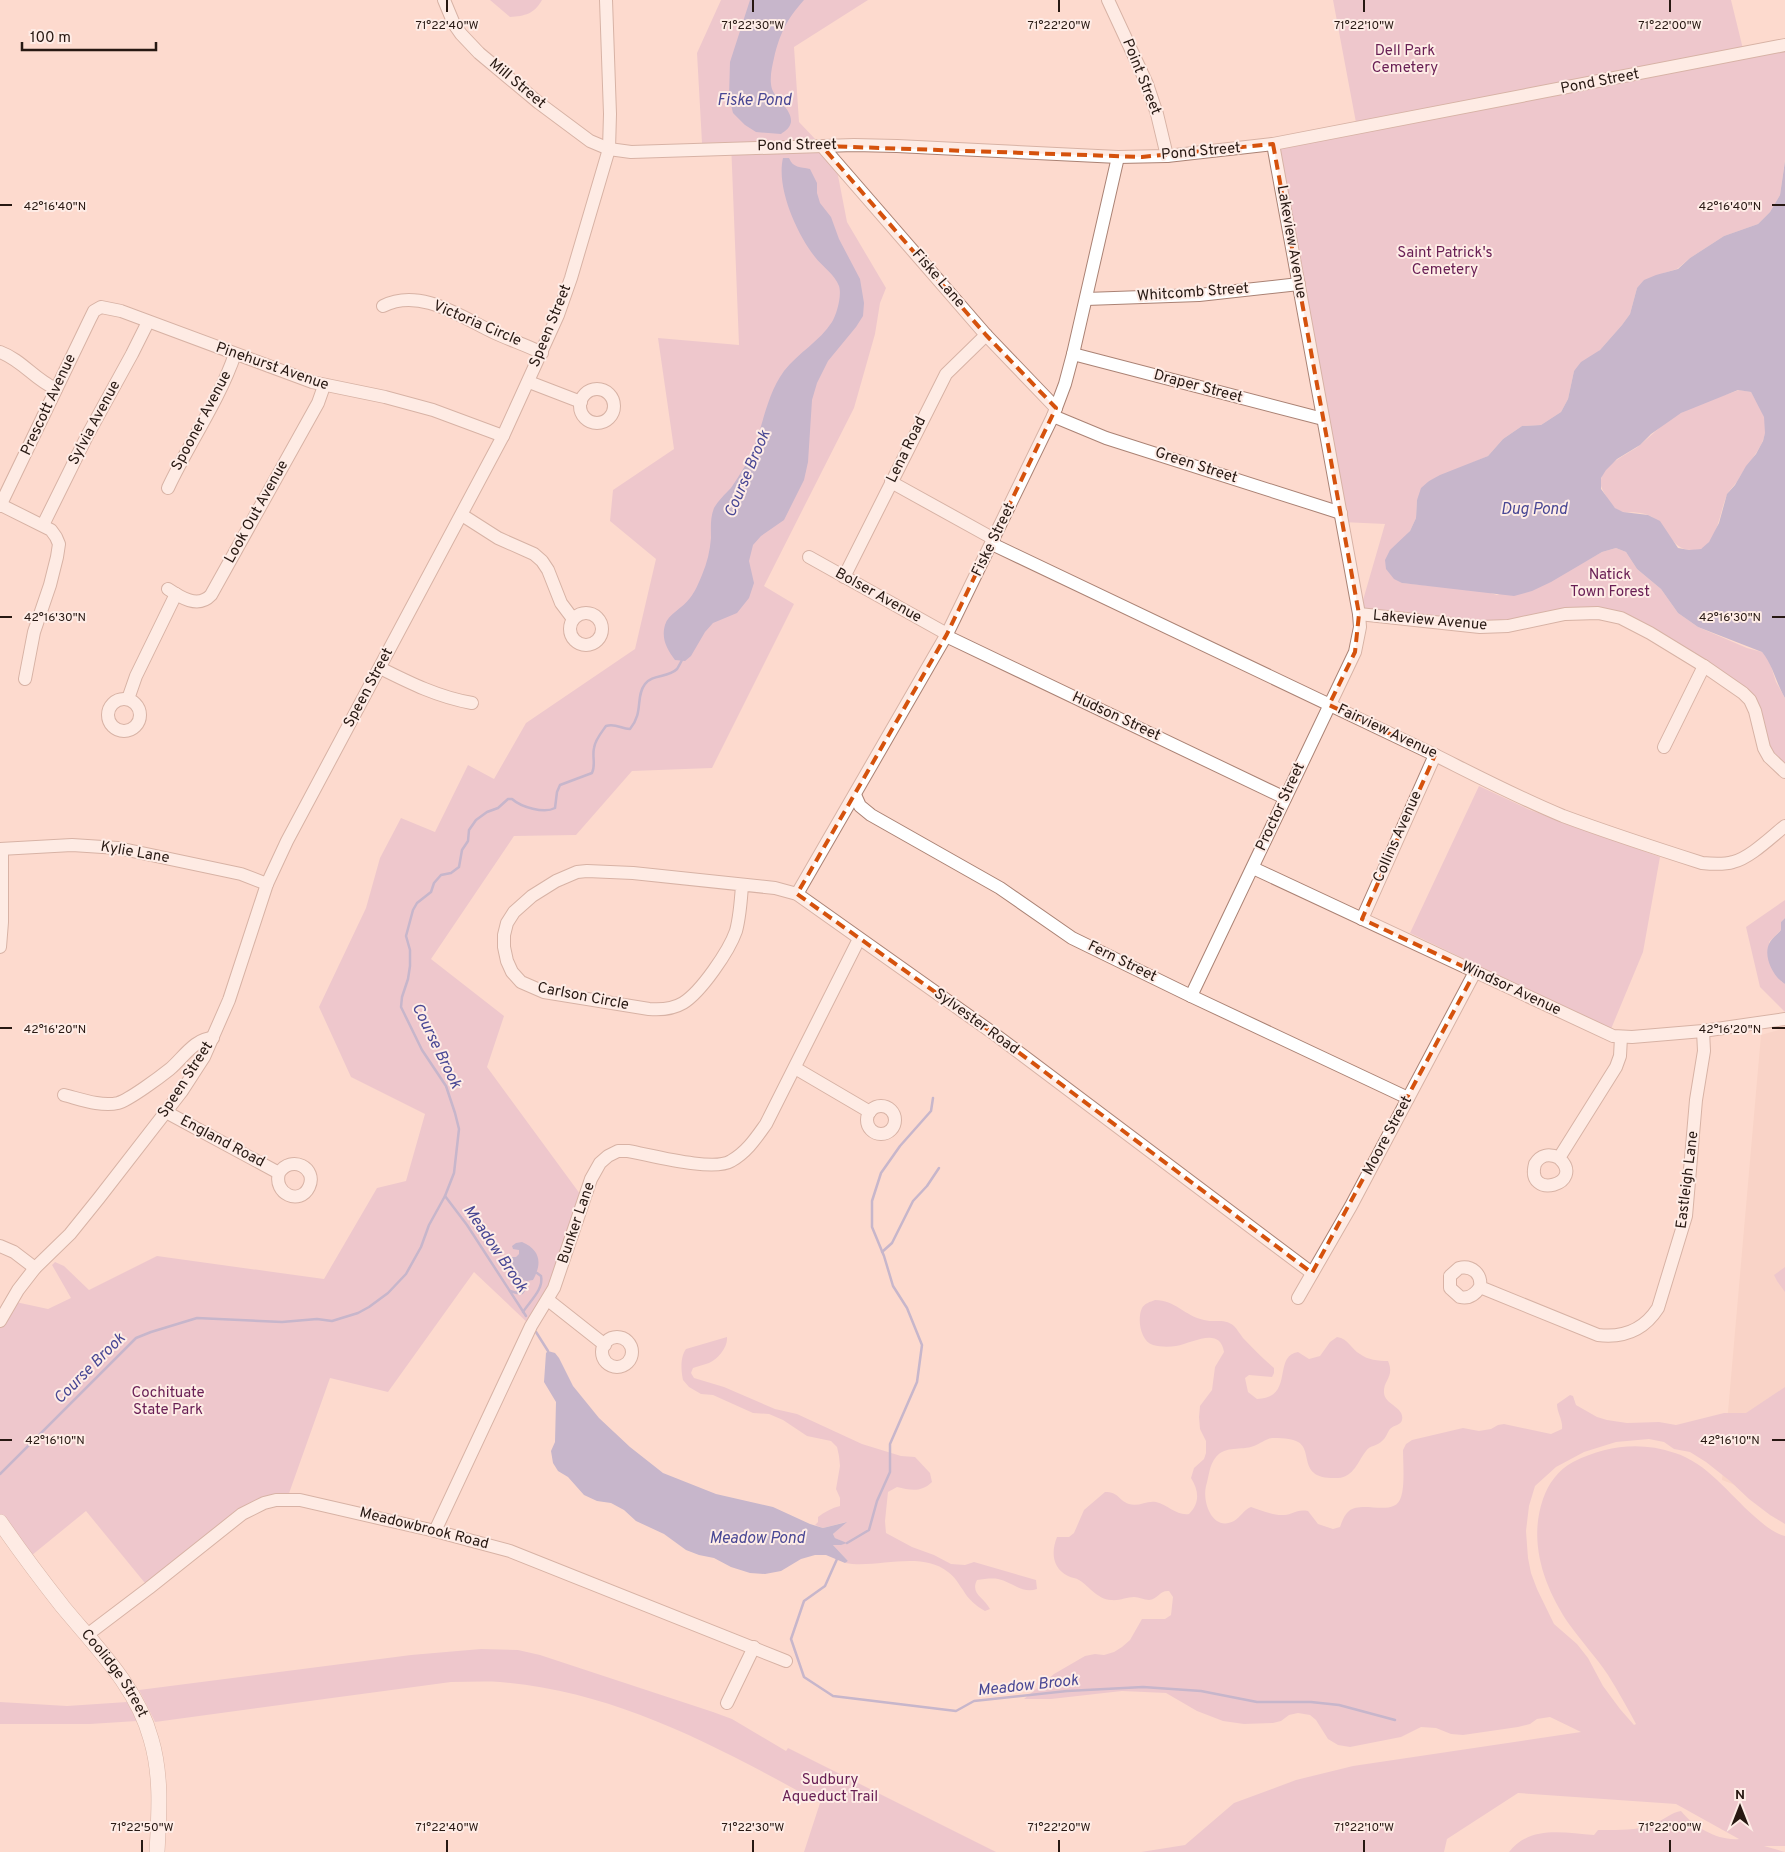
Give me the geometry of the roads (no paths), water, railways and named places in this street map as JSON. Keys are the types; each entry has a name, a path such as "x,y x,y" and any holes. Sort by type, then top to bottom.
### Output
{"main road":[{"name":"Coolidge Street","path":"0,1522 34,1569 128,1688 140,1709 151,1737 157,1765 159,1785 157,1852"}],"street":[{"name":"Mill Street","path":"444,0 457,29 479,53 557,118 590,141 609,149"},
{"name":"Speen Street","path":"0,1321 10,1301 35,1268 58,1247 83,1218 193,1075 213,1038 229,1000 267,884 296,822 462,515 529,382 558,316 609,149 610,114 606,0"},
{"name":"Point Street","path":"1108,0 1147,84 1157,114 1167,156"},
{"name":"Pond Street","path":"609,149 631,152 822,146 897,146 1118,157 1167,156 1273,144 1785,45"},
{"name":"Lakeview Avenue","path":"1273,144 1359,614 1494,627 1508,626 1565,614 1610,614 1635,625 1704,666 1743,693 1750,700 1760,724 1764,748 1769,757 1785,772"},
{"name":"Fiske Lane","path":"822,146 1055,412"},
{"name":"Fiske Street","path":"797,894 947,635 1055,412 1073,354 1118,157"},
{"name":"Whitcomb Street","path":"1086,299 1199,295 1299,284"},
{"name":"Victoria Circle","path":"382,306 401,300 422,301 464,316 496,334 542,353"},
{"name":"Pinehurst Avenue","path":"101,307 113,308 324,386 385,397 434,410 503,436"},
{"name":"Prescott Avenue","path":"0,506 94,311 101,307"},
{"name":"Sylvia Avenue","path":"47,528 93,424 148,322"},
{"name":"Lena Road","path":"844,577 946,374 986,335"},
{"path":"0,352 14,359 43,382 56,389"},
{"name":"Spooner Avenue","path":"168,488 186,451 214,402 235,354"},
{"name":"Draper Street","path":"1073,354 1323,420"},
{"path":"529,382 581,402"},
{"name":"Look Out Avenue","path":"128,699 172,591 184,598 197,601 207,599 210,595 318,403 324,386"},
{"name":"Green Street","path":"1055,412 1106,438 1341,513"},
{"name":"Fairview Avenue","path":"891,482 993,542 1480,778 1562,815 1702,863 1718,864 1734,862 1748,855 1785,826"},
{"path":"0,506 47,528 56,537 59,544 50,585 34,632 25,679"},
{"path":"462,515 498,538 534,554 542,561 548,570 561,603 573,619"},
{"name":"Bolser Avenue","path":"809,557 947,635"},
{"name":"Proctor Street","path":"1192,996 1355,652 1360,627 1359,614"},
{"name":"Hudson Street","path":"947,635 1285,798"},
{"path":"1664,747 1704,666"},
{"path":"380,668 442,697 472,703"},
{"name":"Collins Avenue","path":"1362,919 1435,755"},
{"name":"Fern Street","path":"855,795 860,806 871,814 1000,888 1058,929 1192,996 1408,1098"},
{"name":"Kylie Lane","path":"1,849 72,845 118,848 241,874 267,884"},
{"path":"0,947 2,922 1,849"},
{"name":"Windsor Avenue","path":"1253,868 1613,1036 1621,1037 1703,1030 1785,1019"},
{"name":"Sylvester Road","path":"600,871 775,888 797,894 998,1038 1312,1272"},
{"name":"Carlson Circle","path":"600,871 577,872 568,875 538,892 514,912 504,935 504,947 512,972 521,982 544,992 649,1010 662,1010 674,1007 693,995 730,946 738,920 742,885"},
{"name":"Bunker Lane","path":"435,1531 531,1326 548,1300 559,1276 587,1188 600,1163 618,1151 628,1151 692,1164 712,1165 730,1162 748,1148 766,1124 858,938"},
{"name":"Moore Street","path":"1298,1298 1351,1206 1475,972"},
{"name":"Eastleigh Lane","path":"1480,1287 1598,1335 1611,1336 1627,1333 1639,1328 1651,1319 1658,1308 1686,1216 1696,1100 1704,1051 1703,1030"},
{"path":"1559,1158 1616,1067 1620,1056 1621,1037"},
{"path":"64,1095 104,1103 119,1102 170,1069 199,1042 213,1038"},
{"path":"794,1068 870,1112"},
{"name":"England Road","path":"166,1112 279,1173"},
{"path":"0,1246 14,1252 35,1268"},
{"path":"548,1300 605,1344"},
{"name":"Meadowbrook Road","path":"87,1635 242,1514 264,1503 276,1500 300,1500 435,1531 532,1558 786,1660"},
{"path":"727,1703 754,1647"}],"water":[{"name":"Fiske Pond","path":"750,0 804,0 785,27 776,49 772,69 772,89 791,117 790,126 781,134 756,132 745,125 733,113 729,97 730,62"},
{"path":"783,158 789,158 793,164 810,169 817,183 820,203 831,217 839,239 860,279 864,303 863,316 828,361 817,383 812,400 808,462 804,480 784,520 761,536 753,545 749,561 754,583 749,598 737,613 713,623 705,632 691,656 685,661 675,660 666,644 664,635 665,625 669,618 687,602 697,587 710,548 711,519 714,508 731,488 749,459 772,392 784,371 827,329 834,319 839,304 840,290 837,282 808,247 790,210 783,183"},
{"name":"Dug Pond","path":"1785,161 1785,698 1762,652 1698,627 1678,613 1661,589 1637,569 1626,552 1616,548 1602,552 1532,591 1514,596 1402,583 1394,579 1386,569 1385,560 1390,550 1410,531 1416,518 1417,500 1421,488 1440,475 1488,456 1503,439 1522,426 1541,425 1561,412 1568,399 1574,371 1581,362 1600,350 1622,325 1630,314 1637,288 1644,280 1678,269 1690,258 1724,236 1758,224 1770,212 1780,195","holes":["1738,390 1751,392 1764,417 1765,433 1763,441 1735,485 1727,494 1719,523 1709,542 1701,549 1689,550 1678,548 1660,521 1648,515 1623,512 1615,508 1601,489 1601,478 1617,459 1640,445 1651,434 1681,413"]},
{"path":"1785,918 1785,984 1773,971 1767,953 1770,942 1781,930 1781,922"},
{"path":"522,1242 533,1249 538,1258 536,1274 533,1280 529,1281 517,1278 506,1266 511,1257 516,1257 519,1254 519,1250 513,1249 512,1246"},
{"name":"Meadow Pond","path":"548,1351 555,1353 559,1358 573,1386 599,1418 630,1447 663,1473 716,1494 773,1507 823,1528 847,1522 833,1534 835,1538 847,1543 833,1545 848,1561 845,1563 826,1555 815,1555 801,1559 781,1571 765,1574 750,1573 731,1567 714,1558 686,1550 664,1534 636,1521 624,1510 611,1503 597,1501 584,1495 568,1477 558,1471 553,1463 551,1451 555,1442 556,1402 544,1382 546,1353"}],"waterway":[{"name":"Course Brook","path":"0,1474 136,1338 197,1318 282,1322 317,1319 332,1321 358,1313 369,1307 388,1293 406,1274 421,1247 429,1225 445,1196 454,1173 459,1129 446,1086 422,1050 401,1007 410,966 410,950 406,936 413,910 417,903 431,892 434,883 441,875 451,873 459,867 462,850 468,841 469,830 476,820 487,812 498,808 508,799 533,809 550,810 555,808 560,785 592,773 595,745 606,726 613,725 630,729 637,717 640,694 645,684 652,679 673,672 677,669 683,658"},
{"path":"847,1543 869,1530 877,1501 890,1472 890,1444 917,1382 922,1345 907,1308 893,1286 884,1256 872,1227 872,1201 881,1173 900,1146 931,1111 933,1098"},
{"path":"882,1252 892,1243 913,1201 927,1186 939,1168"},
{"name":"Meadow Brook","path":"445,1196 467,1225 526,1316"},
{"path":"523,1312 536,1295 540,1286 541,1276 537,1273"},
{"path":"510,1291 522,1293 527,1281"},
{"name":"Meadow Brook","path":"536,1332 548,1351"},
{"name":"Meadow Brook","path":"837,1559 825,1586 804,1601 791,1639 804,1677 833,1696 956,1711 974,1701 1067,1691 1143,1687 1201,1691 1257,1702 1311,1702 1339,1705 1395,1720"}],"park label":[{"name":"Dell Park Cemetery","path":"1405,60"},
{"name":"Saint Patrick's Cemetery","path":"1445,262"},
{"name":"Natick Town Forest","path":"1610,584"},
{"name":"Cochituate State Park","path":"168,1402"},
{"name":"Sudbury Aqueduct Trail","path":"830,1788"}]}
